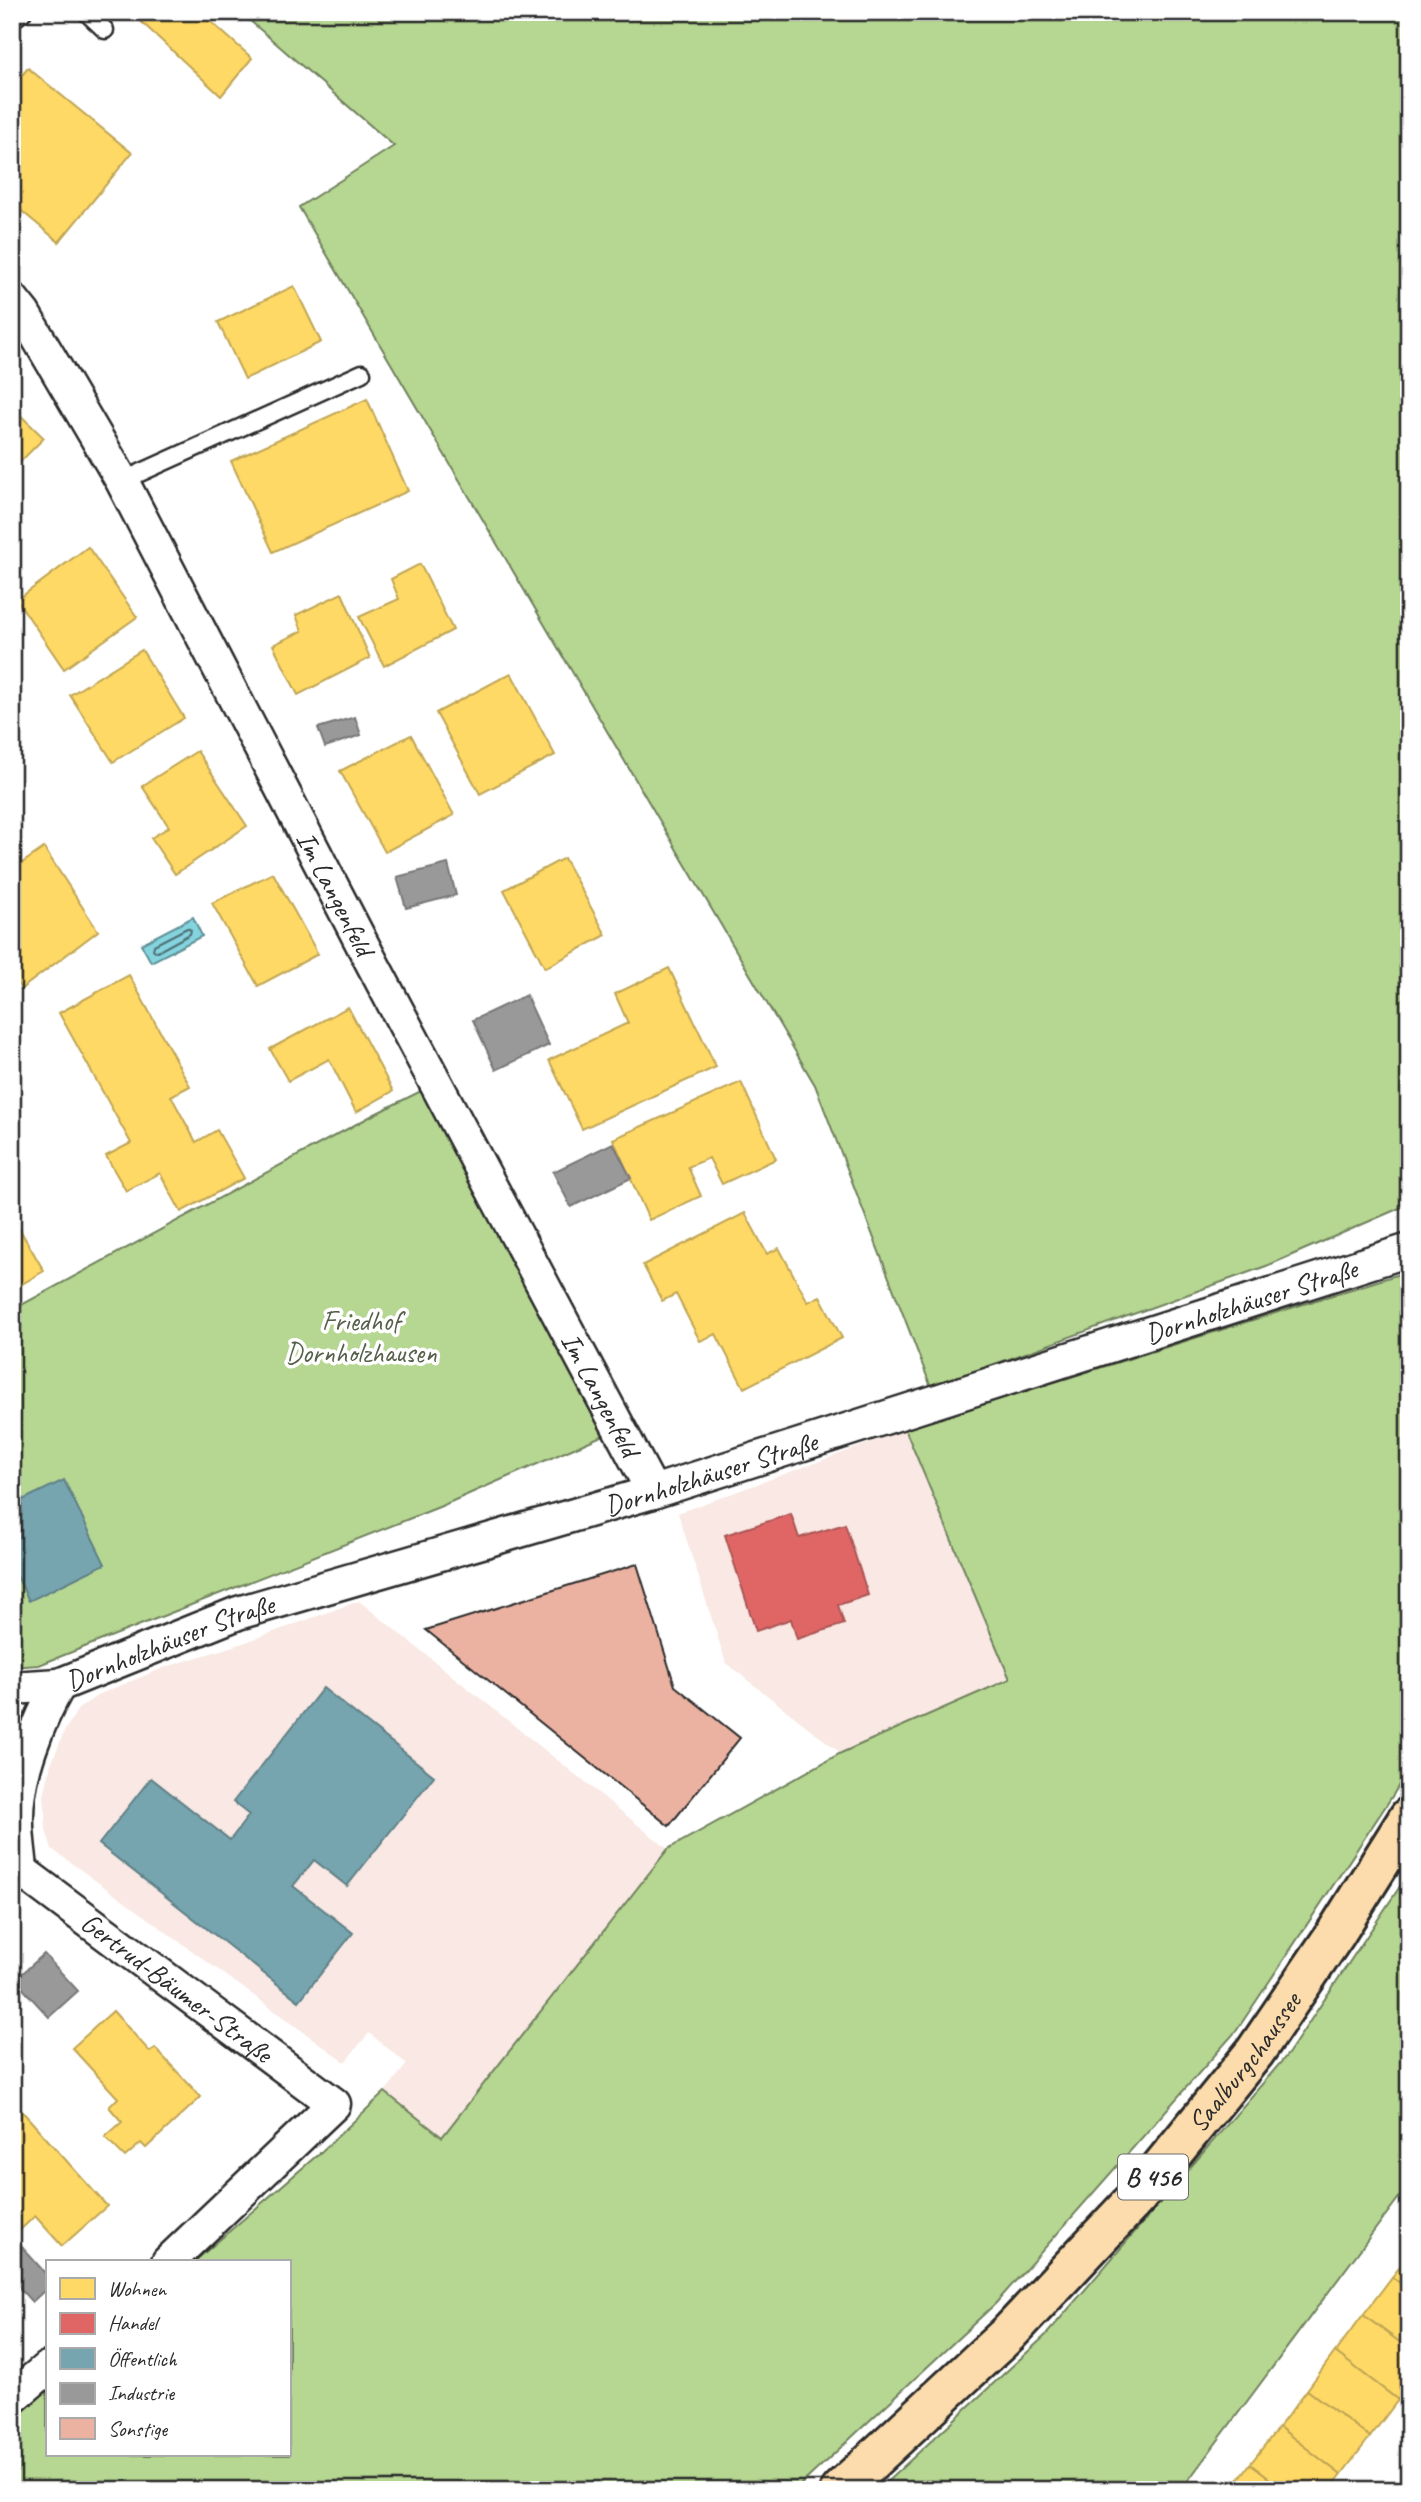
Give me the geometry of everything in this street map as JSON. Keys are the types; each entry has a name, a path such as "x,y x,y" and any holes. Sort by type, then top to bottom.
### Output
{"main road":[{"name":"Saalburgchaussee","path":"840,2490 1008,2334 1137,2197 1255,2052 1336,1933 1409,1817"}],"street":[{"name":"Im Langenfeld","path":"12,299 24,313 122,481 378,974 653,1492"},
{"name":"Dornholzhäuser Straße","path":"12,1688 59,1685 238,1613 653,1492 1409,1250"},
{"name":"Gertrud-Bäumer-Straße","path":"59,1685 41,1717 24,1773 16,1815 17,1867 334,2104 170,2260"},
{"path":"12,2398 46,2369"}],"lane":[{"path":"12,20 23,12"},
{"path":"86,12 105,30"},
{"path":"122,481 362,373"}],"shaded area":[{"path":"905,1430 1011,1679 841,1753 726,1663 678,1513"},
{"path":"359,1601 668,1849 442,2137 385,2092 407,2064 369,2033 345,2062 52,1849 46,1830 44,1796 51,1764 65,1730 78,1709 100,1694 163,1668 243,1643"}],"green space":[{"path":"240,12 1409,12 1409,1204 1269,1265 931,1387 815,1085 299,207 394,146"},
{"name":"Friedhof Dornholzhausen","path":"447,1078 622,1427 439,1507 39,1665 12,1667 12,1310 375,1114"},
{"path":"1409,1271 1409,1768 1237,2030 996,2303 795,2490 12,2490 12,2421 46,2392 46,2456 290,2456 290,2260 196,2260 322,2151 385,2092 442,2137 668,1849 841,1753 1010,1679 905,1429"},
{"path":"1409,1873 1409,2184 1181,2490 878,2490 1046,2335 1288,2054"}],"water":[{"path":"193,917 202,936 151,962 141,944"}],"building: Wohnen":[{"path":"139,12 200,12 252,58 221,96 135,16"},
{"path":"28,68 132,153 59,242 12,203 12,87"},
{"path":"294,286 321,342 245,379 218,322"},
{"path":"367,399 408,491 273,552 231,461"},
{"path":"12,407 44,438 12,470"},
{"path":"88,547 137,617 64,669 17,600"},
{"path":"420,564 453,630 384,666 359,617 399,599 391,579"},
{"path":"342,593 370,658 298,695 273,645 302,631 296,615"},
{"path":"142,650 184,718 113,762 70,695"},
{"path":"511,673 555,755 480,794 436,713"},
{"path":"411,735 454,815 385,852 340,771"},
{"path":"197,751 247,826 175,874 151,838 169,827 142,786"},
{"path":"44,848 98,931 21,989 12,976 12,870"},
{"path":"564,858 606,935 545,968 504,890"},
{"path":"273,873 318,954 258,986 212,903"},
{"path":"669,968 716,1067 582,1129 549,1060 628,1023 615,994"},
{"path":"129,975 190,1086 171,1096 196,1142 217,1130 244,1178 181,1212 160,1173 126,1191 106,1156 131,1143 59,1013"},
{"path":"348,1007 393,1091 356,1112 329,1059 288,1081 270,1049"},
{"path":"741,1082 776,1159 722,1184 709,1158 688,1167 701,1196 649,1220 613,1139"},
{"path":"745,1213 767,1254 779,1248 808,1302 820,1296 842,1338 744,1388 716,1334 700,1341 676,1294 662,1301 643,1265"},
{"path":"12,1216 44,1271 12,1290"},
{"path":"113,2011 150,2052 155,2048 201,2097 146,2148 141,2143 125,2157 105,2137 122,2122 109,2107 118,2098 72,2048"},
{"path":"12,2100 107,2206 62,2246 35,2216 17,2233 12,2227"},
{"path":"1409,2255 1409,2290 1392,2277"},
{"path":"1392,2277 1409,2290 1409,2349 1363,2315"},
{"path":"1363,2315 1409,2349 1409,2385 1398,2400 1335,2352"},
{"path":"1335,2352 1398,2400 1370,2437 1307,2390"},
{"path":"1307,2390 1370,2437 1341,2475 1279,2427"},
{"path":"1279,2427 1341,2475 1330,2490 1284,2490 1250,2464"},
{"path":"1250,2464 1284,2490 1231,2490"}],"building: Handel":[{"path":"791,1514 799,1538 845,1524 868,1595 838,1605 844,1624 797,1639 791,1619 756,1631 725,1535"}],"building: Öffentlich":[{"path":"64,1480 105,1564 29,1601 12,1566 12,1505"},
{"path":"323,1688 434,1776 347,1886 314,1860 293,1886 353,1933 299,2001 99,1844 151,1778 230,1840 249,1815 233,1802"}],"building: Industrie":[{"path":"355,717 361,735 325,747 318,728"},
{"path":"448,864 456,895 406,908 397,877"},
{"path":"526,995 549,1045 496,1070 473,1020"},
{"path":"613,1143 631,1178 571,1207 553,1172"},
{"path":"44,1954 78,1991 49,2017 15,1980"},
{"path":"12,2236 46,2274 46,2289 32,2302 12,2280"}],"building: Sonstige":[{"path":"637,1564 675,1686 740,1738 669,1826 426,1630"}]}
